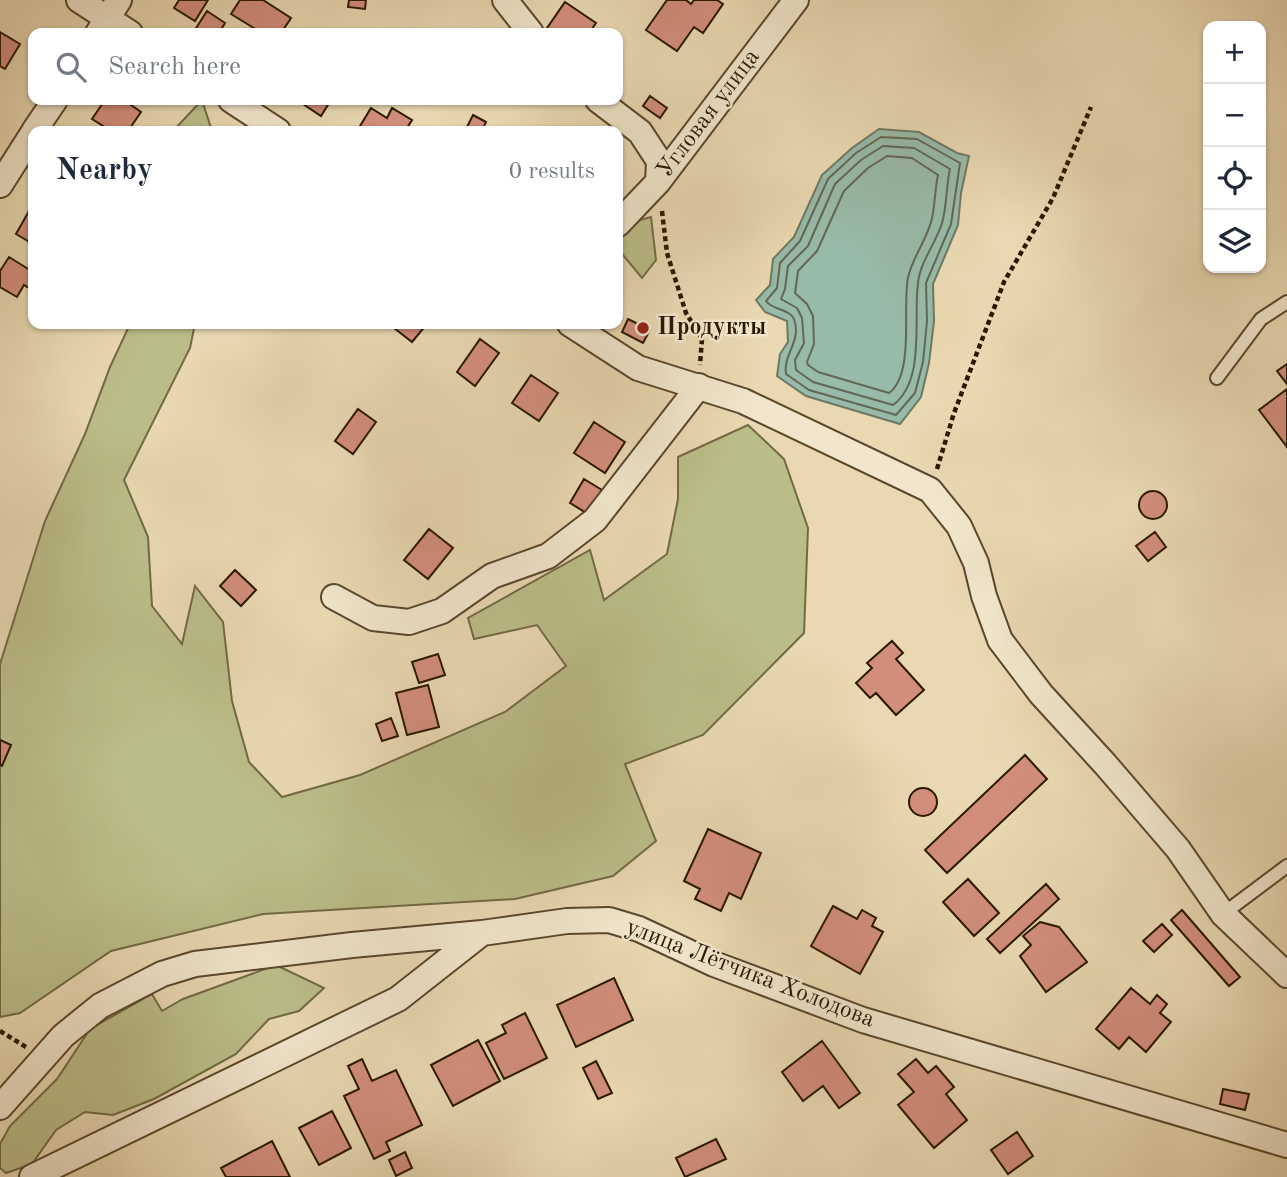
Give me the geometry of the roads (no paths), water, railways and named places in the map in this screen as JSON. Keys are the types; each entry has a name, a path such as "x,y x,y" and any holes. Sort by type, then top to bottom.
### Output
{"street":[{"path":"79,0 123,28"},
{"path":"505,0 527,28"},
{"name":"Угловая улица","path":"623,219 659,182 796,0"},
{"path":"38,126 52,105"},
{"path":"238,105 270,126"},
{"path":"605,105 640,132 659,161 659,182"},
{"path":"0,184 28,141"},
{"path":"578,329 638,368 743,401 930,490 959,526 976,563 984,596 1000,640 1041,694 1178,849 1223,914 1287,975"},
{"path":"334,597 373,618 409,622 442,611 492,576 548,556 595,520 699,386"},
{"name":"улица Лётчика Холодова","path":"0,1107 63,1036 100,1006 162,974 195,964 352,945 482,933 567,921 609,920 639,929 714,964 863,1020 1287,1144"},
{"path":"32,1177 397,999 482,933"}],"lane":[{"path":"1217,378 1261,319 1287,302"},
{"path":"1223,914 1287,866"}],"water":[{"path":"879,129 919,132 957,153 969,156 958,225 933,284 934,321 929,363 921,397 900,424 806,396 777,376 780,354 788,342 787,321 765,312 756,300 770,285 773,259 794,237 822,175 852,148"}],"place":[{"name":"Продукты","path":"643,328"}]}
